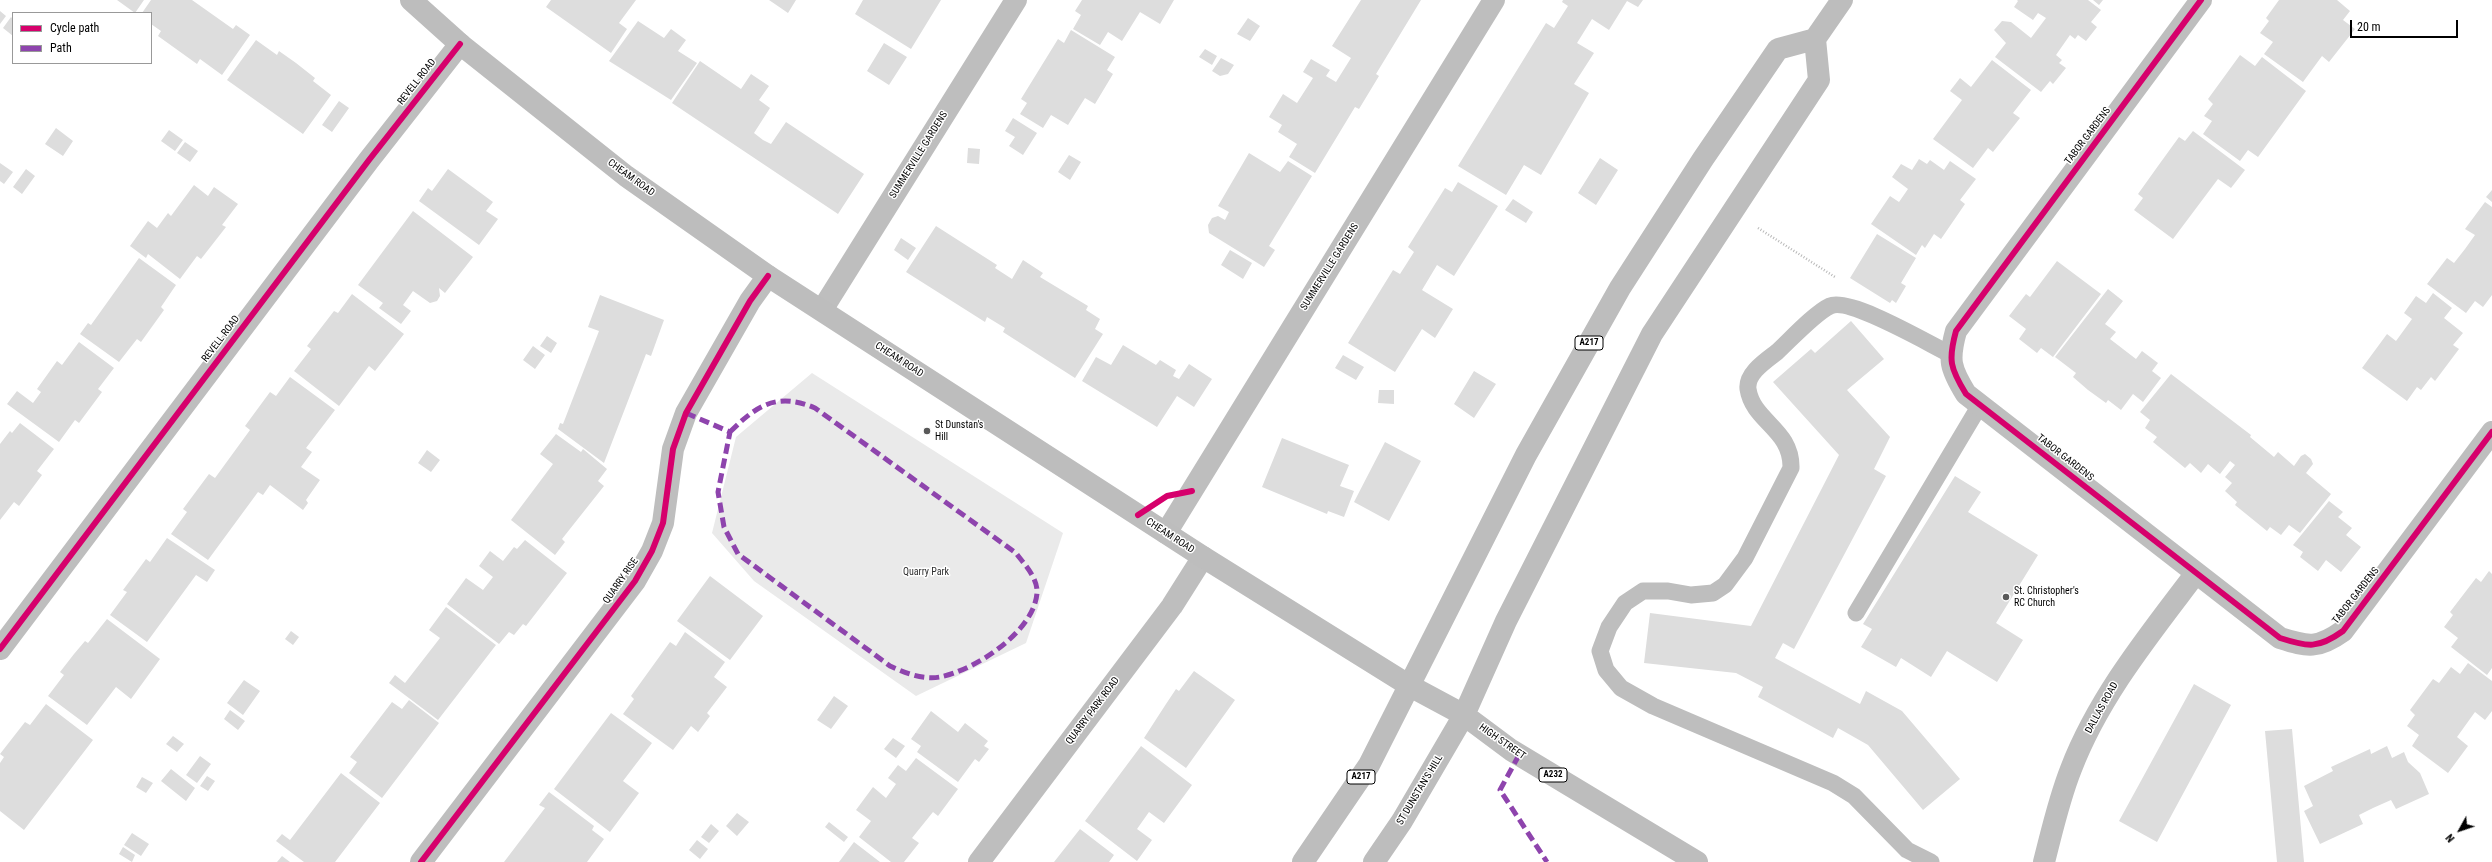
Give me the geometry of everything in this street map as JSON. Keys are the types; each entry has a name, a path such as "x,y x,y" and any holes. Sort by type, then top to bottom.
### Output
{"highway":[{"name":"CHEAM ROAD","path":"410,0 460,44 626,176 768,276 1203,557 1410,686"},
{"path":"1815,39 1842,0"},
{"name":"ST DUNSTAN'S HILL","path":"1374,862 1402,821 1464,716 1506,621 1652,334 1819,80 1815,39"},
{"name":"A217","path":"1303,862 1369,765 1526,455 1620,288 1703,159 1778,49 1815,39"},
{"name":"HIGH STREET","path":"1410,686 1464,716 1511,750 1697,862"}],"street":[{"name":"SUMMERVILLE GARDENS","path":"822,310 1016,0"},
{"name":"SUMMERVILLE GARDENS","path":"1166,533 1494,0"},
{"name":"TABOR GARDENS","path":"2201,0 1956,331 1950,354 1956,377 1966,394 2280,638 2302,645 2326,643 2344,631 2492,432"},
{"name":"REVELL ROAD","path":"0,649 369,160 460,44"},
{"name":"QUARRY RISE","path":"421,862 635,581 652,551 663,523 673,449 686,414 750,301 768,276"},
{"name":"QUARRY PARK ROAD","path":"979,862 1172,606 1203,557"},
{"name":"DALLAS ROAD","path":"2044,862 2057,809 2071,768 2100,710 2130,661 2196,572"}],"lane":[{"path":"1931,862 1907,850 1854,796 1833,783 1653,706 1621,688 1606,670 1600,651 1609,627 1625,603 1643,591 1668,591 1691,595 1713,593 1725,585 1745,558 1791,468 1792,455 1788,444 1752,402 1748,386 1753,373 1831,306 1864,311 1950,354"},
{"path":"1856,613 1980,405"}],"path":[{"path":"1732,212 1850,286 1864,311"}],"green space":[{"name":"Quarry Park","path":"812,373 1063,533 1026,643 916,696 754,581 712,533 736,437"}],"building":[{"path":"117,0 144,0 136,12"},
{"path":"151,0 192,0 233,29 236,25 250,35 222,75 200,59 197,64 158,36 161,31 152,25 152,12 143,12"},
{"path":"551,0 636,0 619,23 627,29 611,53 546,7"},
{"path":"769,0 796,0 788,13"},
{"path":"863,0 941,0 911,49 855,14"},
{"path":"1082,0 1174,0 1160,24 1140,12 1122,41 1108,32 1100,45 1073,29 1081,15 1075,11"},
{"path":"1361,0 1421,0 1376,74 1379,76 1359,109 1355,107 1315,173 1289,157 1297,144 1278,132 1282,125 1269,117 1283,94 1297,103 1313,78 1303,72 1311,59 1330,70 1326,76 1336,82 1351,58 1332,46"},
{"path":"1563,0 1643,0 1638,7 1627,1 1609,30 1592,19 1577,43 1594,53 1574,84 1589,93 1541,175 1524,165 1506,195 1458,166 1546,23 1554,28 1568,6 1562,2"},
{"path":"2017,0 2088,0 2101,10 2091,22 2097,27 2086,41 2078,35 2075,39 2070,35 2056,55 2062,60 2059,63 2066,68 2053,84 2050,81 2041,92 1995,57 2006,43 1994,30 2002,21 2011,22 2031,38 2046,18 2038,13 2033,20 2014,7 2018,1"},
{"path":"2093,0 2103,0 2099,5"},
{"path":"2279,0 2337,0 2350,11 2343,20 2355,29 2329,62 2322,56 2303,82 2264,54 2273,42 2260,33 2269,21 2266,18"},
{"path":"0,11 6,16 0,24"},
{"path":"11,17 12,35 3,28"},
{"path":"1248,18 1260,26 1250,41 1237,34"},
{"path":"638,21 664,38 671,29 686,40 678,51 697,63 671,100 609,61"},
{"path":"1071,30 1115,57 1107,70 1113,74 1095,104 1085,98 1068,125 1051,115 1043,128 1020,114 1027,103 1021,99 1058,39 1064,43"},
{"path":"256,40 277,55 279,51 296,63 315,78 313,81 331,95 303,134 227,80"},
{"path":"884,43 907,57 889,85 867,71"},
{"path":"1205,49 1217,56 1212,65 1199,57"},
{"path":"2240,55 2255,66 2262,57 2306,91 2258,157 2248,150 2240,161 2203,134 2212,121 2204,116 2213,104 2208,99"},
{"path":"1221,58 1234,65 1228,74 1220,76 1212,71"},
{"path":"1992,60 2031,90 2013,113 2020,118 1993,152 1988,148 1973,168 1933,139 1962,100 1950,91 1960,78 1971,87"},
{"path":"700,61 741,89 751,74 769,86 759,100 770,108 754,133 763,140 771,144 786,122 864,174 838,214 672,103"},
{"path":"339,101 349,108 332,132 322,125"},
{"path":"1013,118 1037,133 1023,155 1009,146 1015,137 1005,131"},
{"path":"56,128 73,141 63,156 45,144"},
{"path":"169,130 183,140 175,151 161,141"},
{"path":"2193,131 2245,170 2231,188 2218,179 2173,239 2134,210 2143,198 2138,194 2179,137 2185,141"},
{"path":"185,142 198,151 190,162 177,153"},
{"path":"968,148 980,149 979,164 967,163"},
{"path":"1249,153 1280,172 1288,161 1312,176 1269,246 1275,250 1264,267 1209,233 1208,225 1212,218 1218,216 1225,220 1229,212 1218,206"},
{"path":"1069,155 1081,162 1070,180 1058,172"},
{"path":"1600,158 1618,170 1596,205 1578,193"},
{"path":"1919,159 1927,164 1930,160 1944,170 1950,161 1976,179 1960,200 1965,204 1941,239 1934,234 1925,248 1922,245 1916,255 1871,224 1890,196 1899,202 1908,189 1892,177 1901,164 1912,170"},
{"path":"0,163 13,172 4,184 0,181"},
{"path":"26,169 35,176 22,194 13,187"},
{"path":"448,169 493,202 486,211 498,219 479,245 419,201 428,188 432,191"},
{"path":"1458,182 1498,206 1454,276 1437,265 1422,290 1453,309 1435,338 1422,329 1395,372 1348,343 1393,270 1400,274 1414,252 1408,247 1445,188 1452,192"},
{"path":"194,185 208,196 214,187 238,204 222,225 226,227 201,259 197,256 180,279 148,254 146,258 130,246 148,221 157,228 168,213 171,216"},
{"path":"2492,190 2492,202 2486,197"},
{"path":"1513,199 1533,212 1526,223 1505,210"},
{"path":"2485,202 2492,207 2492,295 2483,307 2475,301 2466,313 2427,284 2447,258 2454,263 2475,235 2465,229"},
{"path":"413,211 473,257 445,293 439,288 440,296 437,301 430,303 413,291 403,305 411,311 401,324 379,308 383,303 358,285"},
{"path":"936,226 997,265 995,268 1012,279 1023,260 1043,273 1040,277 1088,306 1086,310 1100,319 1095,329 1103,334 1075,378 1003,332 1005,328 987,317 985,322 906,272"},
{"path":"1877,234 1916,258 1901,283 1906,286 1896,303 1892,300 1890,303 1850,278"},
{"path":"901,238 916,248 908,260 894,250"},
{"path":"1230,250 1252,263 1243,279 1221,265"},
{"path":"139,258 176,285 161,307 164,310 141,342 137,339 119,362 80,334 88,323 91,325"},
{"path":"2057,261 2101,294 2053,357 2041,348 2037,353 2019,339 2026,329 2009,316 2026,294 2030,297"},
{"path":"2108,289 2123,301 2105,324 2116,332 2110,339 2136,359 2142,351 2158,363 2152,371 2161,378 2143,402 2133,394 2121,410 2108,400 2106,403 2088,390 2073,377 2076,373 2055,357"},
{"path":"2433,293 2452,308 2444,318 2463,333 2453,345 2459,349 2435,381 2431,377 2421,390 2417,387 2407,401 2362,368 2387,334 2396,341 2412,319 2404,313 2416,296 2426,303"},
{"path":"352,294 404,334 375,371 369,366 339,406 294,371 311,349 307,346 334,311 338,313"},
{"path":"600,295 664,320 651,356 646,354 604,463 558,429 560,423 563,424 599,331 588,327"},
{"path":"1851,321 1884,359 1847,390 1890,437 1874,469 1886,476 1794,649 1783,643 1775,658 1860,704 1866,691 1902,711 1960,779 1923,810 1868,745 1838,728 1833,738 1758,697 1763,687 1736,673 1644,663 1650,613 1751,626 1839,455 1773,382 1811,349 1815,353"},
{"path":"547,336 557,343 551,353 540,346"},
{"path":"79,342 114,368 98,389 102,392 79,423 75,420 59,442 7,404 17,391 33,403 41,392 37,389 57,361 62,365"},
{"path":"1123,345 1156,365 1160,360 1176,370 1173,376 1179,379 1189,364 1212,379 1194,407 1177,396 1157,427 1082,381 1096,357 1111,365"},
{"path":"533,346 545,355 535,369 523,360"},
{"path":"1343,355 1364,367 1356,380 1335,368"},
{"path":"1474,371 1496,384 1474,418 1454,404"},
{"path":"2171,374 2251,435 2250,437 2274,457 2278,452 2294,466 2301,456 2305,454 2311,459 2313,464 2306,473 2331,494 2300,533 2289,525 2281,535 2270,527 2267,531 2235,505 2237,502 2225,491 2232,483 2225,477 2235,465 2230,461 2220,474 2208,464 2201,473 2190,463 2185,468 2153,442 2157,437 2145,428 2150,420 2140,412"},
{"path":"290,377 335,410 306,448 312,452 301,467 320,480 306,500 308,503 303,510 270,485 263,495 258,492 208,560 171,534 187,512 183,509 209,474 215,478 250,430 245,426 270,392 276,396"},
{"path":"1379,390 1394,390 1394,404 1378,403"},
{"path":"20,423 54,449 37,471 42,475 19,506 14,502 0,520 0,444 10,431 12,433"},
{"path":"556,434 581,452 583,449 607,469 598,481 604,486 562,539 565,542 555,555 511,520 553,464 540,454"},
{"path":"1282,438 1349,465 1340,486 1354,491 1344,517 1328,511 1327,514 1262,487"},
{"path":"1385,442 1421,461 1389,521 1354,502"},
{"path":"427,450 440,460 431,472 418,463"},
{"path":"1955,476 1981,492 1968,512 2038,555 1996,623 2023,640 1997,682 1947,651 1931,677 1901,658 1896,667 1861,647 1872,629 1863,624"},
{"path":"2329,501 2343,512 2338,517 2352,528 2346,535 2361,547 2341,572 2326,560 2318,571 2300,557 2303,552 2293,545"},
{"path":"167,538 215,570 207,582 196,575 147,642 110,615 127,592 123,590 146,559 150,562"},
{"path":"525,540 567,573 526,626 523,624 514,635 509,632 499,644 447,604 466,578 483,590 493,577 479,566 490,551 503,561 514,547 517,549"},
{"path":"2489,571 2492,574 2492,668 2487,675 2451,647 2458,638 2444,627 2453,615 2450,612 2476,578 2481,582"},
{"path":"710,576 763,616 730,660 677,621"},
{"path":"446,607 496,645 438,720 389,683 395,675 405,683 440,638 429,630"},
{"path":"107,619 160,659 131,699 116,687 87,725 48,696 64,675 60,672 85,641 88,643"},
{"path":"291,631 299,637 293,645 285,639"},
{"path":"685,632 725,662 714,677 727,687 707,713 710,716 698,732 691,726 673,750 623,714 634,699 631,696 670,642 676,646"},
{"path":"2468,663 2492,681 2492,711 2485,720 2475,712 2457,737 2468,746 2448,773 2412,746 2419,735 2407,726 2415,715 2410,710 2433,679 2439,683 2451,667 2460,674"},
{"path":"1194,671 1235,700 1186,768 1144,738 1176,689 1179,691"},
{"path":"244,680 260,691 243,715 227,703"},
{"path":"2194,684 2231,705 2157,842 2119,821"},
{"path":"834,696 848,706 831,729 817,720"},
{"path":"409,700 439,723 382,798 349,773 357,762 350,757 392,702 402,709"},
{"path":"46,704 93,740 24,830 0,811 0,763 4,757 0,754 25,722 30,725"},
{"path":"230,710 245,721 238,730 224,719"},
{"path":"931,711 958,732 965,723 988,741 984,746 989,749 979,762 975,759 958,782 917,752 921,746 911,739"},
{"path":"611,713 652,743 623,781 639,793 610,832 554,789"},
{"path":"2292,729 2304,862 2277,862 2265,731"},
{"path":"173,736 184,744 177,752 166,744"},
{"path":"893,738 905,746 896,758 884,749"},
{"path":"1141,746 1192,785 1164,823 1149,812 1137,829 1152,840 1137,861 1085,821"},
{"path":"2387,746 2392,758 2404,752 2408,762 2420,773 2429,794 2396,809 2391,800 2373,808 2359,815 2363,824 2320,844 2304,811 2313,806 2304,786 2333,771 2331,767 2370,749 2371,754"},
{"path":"200,756 211,764 197,783 186,775"},
{"path":"916,758 958,789 938,816 933,812 912,838 919,843 904,862 891,862 859,837 871,821 856,810 873,787 886,798 896,784 888,778 898,765 906,771"},
{"path":"171,769 195,788 186,801 161,781"},
{"path":"341,773 380,803 335,862 304,862 276,841 282,834 290,840"},
{"path":"207,776 215,781 208,791 200,786"},
{"path":"142,777 153,783 146,793 136,787"},
{"path":"549,792 594,826 592,830 604,839 587,862 504,862 545,808 539,805"},
{"path":"737,813 749,822 737,836 726,826"},
{"path":"829,822 848,837 844,842 825,827"},
{"path":"711,824 719,831 709,843 701,837"},
{"path":"1080,829 1114,855 1109,862 1054,862"},
{"path":"132,833 149,844 141,856 124,845"},
{"path":"697,840 708,849 700,859 689,850"},
{"path":"854,842 880,862 839,862"},
{"path":"123,847 135,855 132,862 119,854"},
{"path":"282,856 290,862 277,862"}],"marked path":[{"path":"686,413 730,432 718,492 724,527 738,554 890,666 927,678 940,677 954,673 985,658 1014,635 1026,622 1033,608 1037,587 1030,572 1016,553 815,408 802,403 789,401 779,401 768,404 749,415 730,432"},
{"path":"1519,755 1500,790 1547,862"}],"cycle path":[{"path":"2201,0 1956,331 1951,357 1952,364 1966,394 2280,638 2313,645 2327,641 2343,631 2492,432"},
{"path":"0,649 369,160 460,44"},
{"path":"421,862 635,581 652,551 663,523 673,449 686,413 750,301 768,276"},
{"path":"1138,515 1167,496 1192,491"}],"place":[{"name":"St Dunstan's Hill","path":"927,431"},
{"name":"St. Christopher's RC Church","path":"2006,597"}]}
